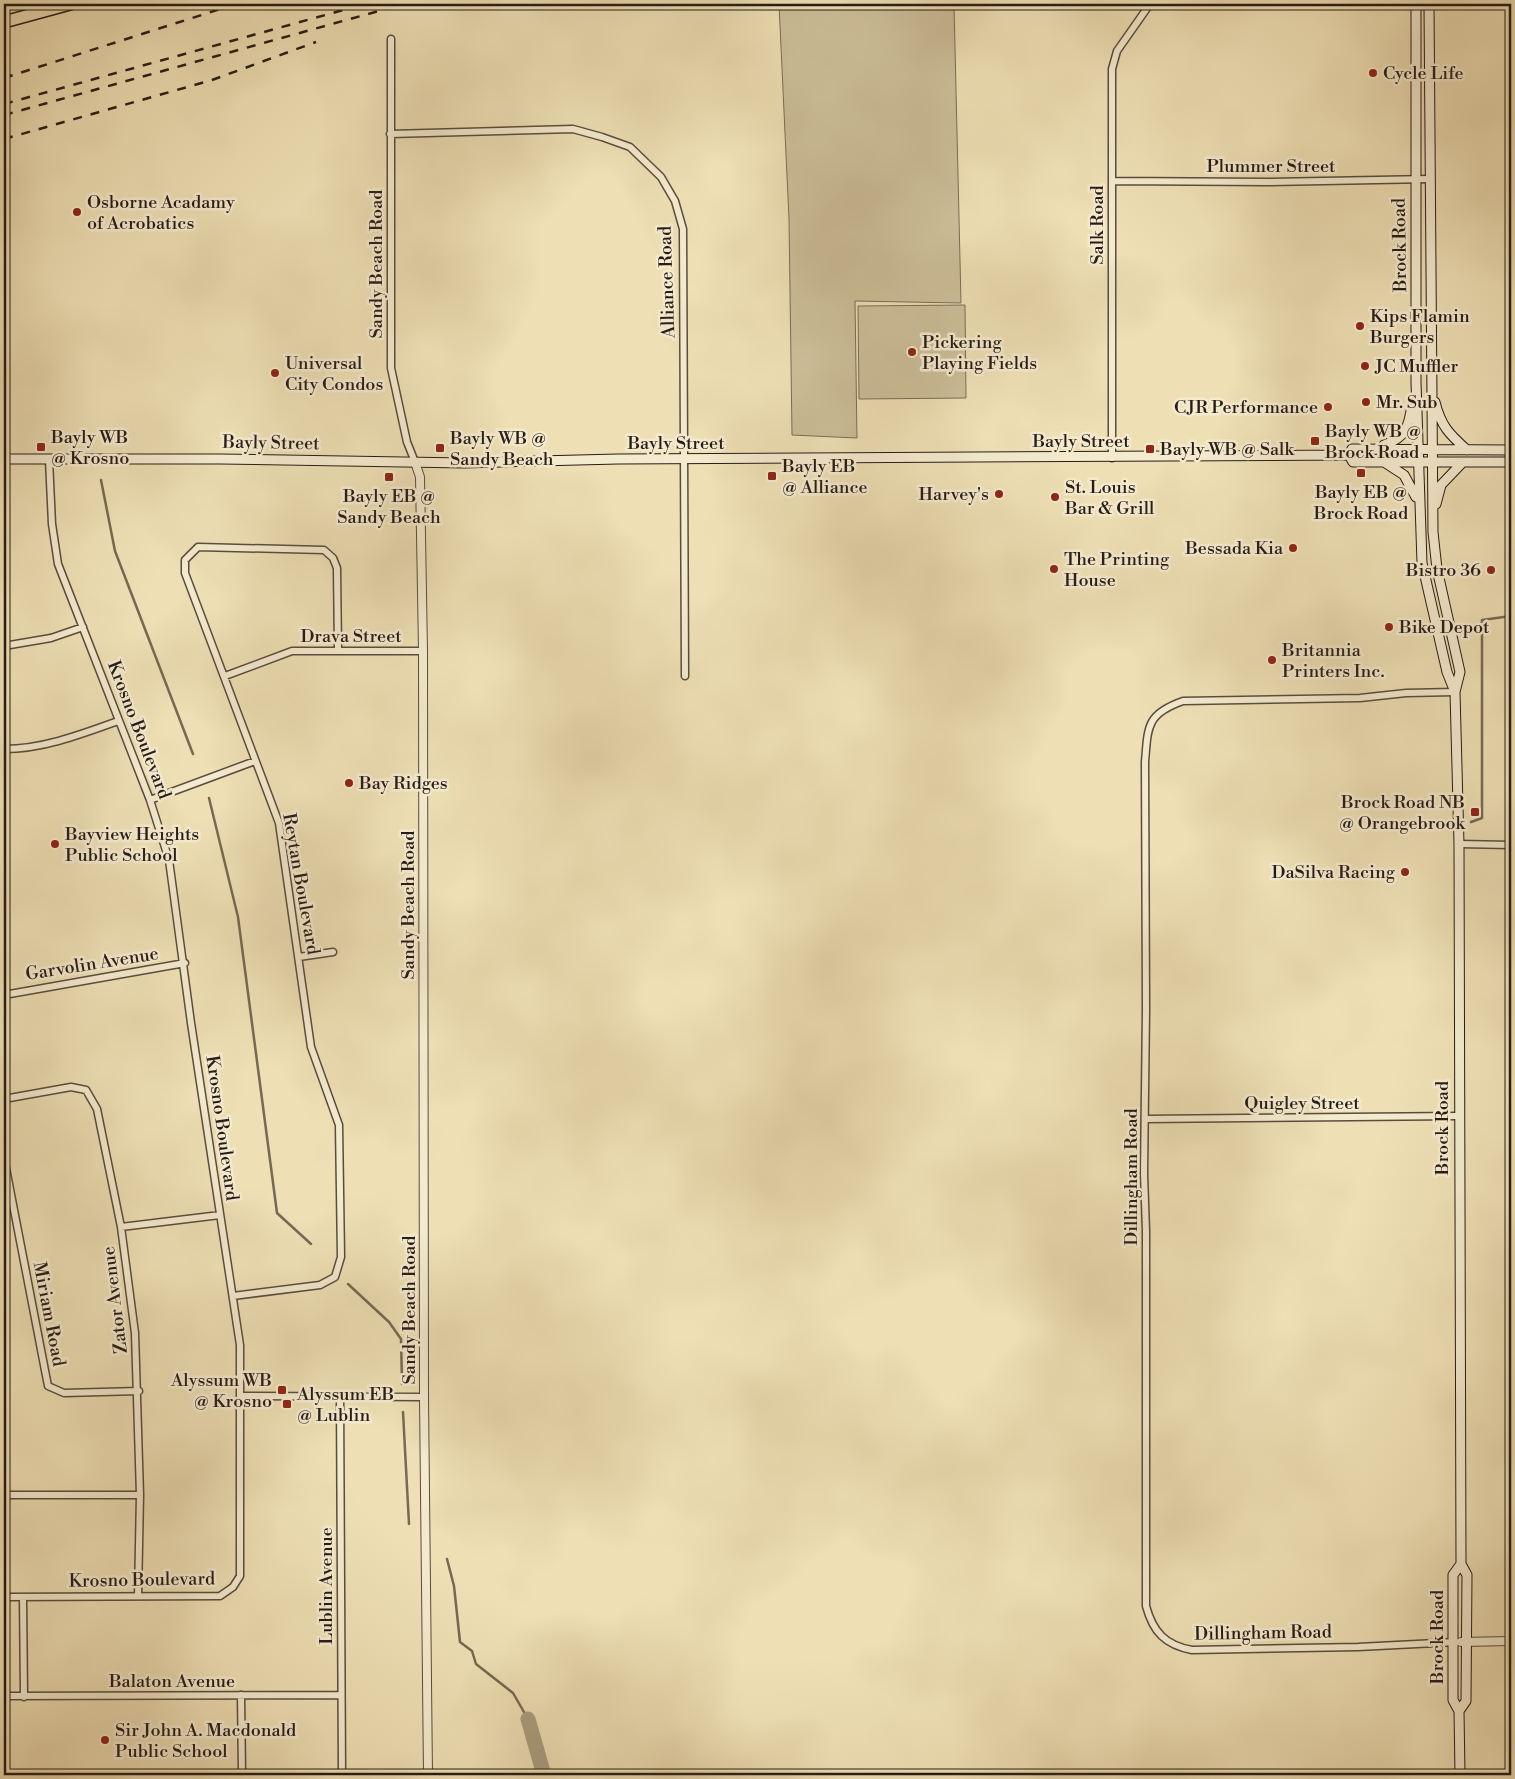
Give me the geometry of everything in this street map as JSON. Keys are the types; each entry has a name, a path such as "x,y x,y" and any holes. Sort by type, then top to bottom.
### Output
{"highway":[{"path":"4,22 70,4"}],"main road":[{"name":"Brock Road","path":"1416,4 1416,382 1422,563 1447,672 1455,692"},
{"name":"Brock Road","path":"1429,4 1433,532 1437,569 1460,672 1455,692 1459,844 1458,1116 1461,1564 1467,1575 1453,1700 1459,1711 1460,1775"},
{"path":"1375,448 1400,438 1410,421 1416,382"},
{"path":"1431,385 1439,421 1451,436 1467,450"},
{"name":"Bayly Street","path":"1348,455 1352,449 1375,448 1511,450"},
{"name":"Bayly Street","path":"4,459 220,458 415,462 1348,455"},
{"name":"Bayly Street","path":"1348,455 1354,462 1511,462"},
{"path":"1382,462 1404,475 1413,489 1419,504"},
{"path":"1433,532 1441,485 1462,463"},
{"name":"Brock Road","path":"1459,1711 1466,1701 1453,1575 1461,1564"}],"street":[{"name":"Salk Road","path":"1112,458 1112,69 1120,46 1150,4"},
{"name":"Sandy Beach Road","path":"390,39 391,368 407,442 420,477 423,651 424,1397 428,1775"},
{"name":"Alliance Road","path":"390,134 573,129 630,148 661,177 676,201 683,229 686,676"},
{"name":"Plummer Street","path":"1113,181 1269,182 1430,179"},
{"name":"Krosno Boulevard","path":"4,1597 220,1596 233,1587 240,1576 240,1345 200,1068 191,1023 185,963 169,860 150,800 58,564 52,524 49,460"},
{"name":"Reytan Boulevard","path":"233,1296 320,1284 335,1277 339,1268 339,1125 311,1047 279,824 185,573 185,560 198,548 324,550 333,558 337,568 338,650"},
{"path":"4,646 51,638 83,627"},
{"name":"Drava Street","path":"225,676 292,651 423,651"},
{"name":"Dillingham Road","path":"1455,692 1406,692 1360,698 1183,701 1163,708 1148,727 1145,762 1146,1606 1155,1631 1166,1641 1177,1647 1192,1650 1358,1647 1460,1642"},
{"path":"4,749 40,745 76,736 118,721"},
{"path":"150,800 255,761"},
{"path":"1459,844 1511,845"},
{"path":"298,957 333,952"},
{"name":"Garvolin Avenue","path":"4,995 185,963"},
{"name":"Zator Avenue","path":"4,1099 71,1087 86,1090 97,1109 121,1227 135,1333 139,1392 140,1496 138,1596"},
{"name":"Quigley Street","path":"1145,1119 1458,1116"},
{"name":"Miriam Road","path":"4,1158 48,1386 64,1392 139,1392"},
{"path":"121,1227 220,1215"},
{"path":"241,1396 424,1397"},
{"name":"Lublin Avenue","path":"340,1396 342,1775"},
{"path":"4,1495 140,1496"},
{"path":"22,1597 24,1697"},
{"path":"1460,1642 1511,1642"},
{"path":"241,1695 242,1775"},
{"name":"Balaton Avenue","path":"4,1696 341,1695"}],"shaded area":[{"path":"779,4 954,4 961,303 855,301 857,438 792,435 789,219"},
{"name":"Pickering Playing Fields","path":"965,305 966,398 859,399 858,306"}],"waterway":[{"path":"101,480 115,551 193,754"},
{"path":"1471,822 1482,818 1482,620 1511,616"},
{"path":"209,798 238,917 277,1213 311,1244"},
{"path":"348,1284 389,1322 401,1339 402,1384"},
{"path":"403,1412 409,1524"},
{"path":"447,1559 454,1586 460,1642 472,1651 476,1664 513,1693 528,1719"},
{"path":"528,1719 544,1775"}],"railway":[{"path":"4,78 236,4"},
{"path":"4,104 365,4"},
{"path":"4,115 404,4"},
{"path":"4,139 212,80 316,42"}],"place":[{"name":"Cycle Life","path":"1373,73"},
{"name":"Osborne Acadamy of Acrobatics","path":"77,212"},
{"name":"Kips Flamin Burgers","path":"1360,326"},
{"name":"Pickering Playing Fields","path":"912,352"},
{"name":"JC Muffler","path":"1365,366"},
{"name":"Universal City Condos","path":"275,373"},
{"name":"Mr. Sub","path":"1366,402"},
{"name":"CJR Performance","path":"1328,407"},
{"name":"Bayly WB @ Brock Road","path":"1315,441"},
{"name":"Bayly WB @ Krosno","path":"41,447"},
{"name":"Bayly WB @ Sandy Beach","path":"440,448"},
{"name":"Bayly WB @ Salk","path":"1150,449"},
{"name":"Bayly EB @ Brock Road","path":"1361,473"},
{"name":"Bayly EB @ Alliance","path":"772,476"},
{"name":"Bayly EB @ Sandy Beach","path":"389,477"},
{"name":"Harvey's","path":"999,494"},
{"name":"St. Louis Bar & Grill","path":"1055,497"},
{"name":"Bessada Kia","path":"1293,548"},
{"name":"The Printing House","path":"1054,569"},
{"name":"Bistro 36","path":"1491,570"},
{"name":"Bike Depot","path":"1389,627"},
{"name":"Britannia Printers Inc.","path":"1272,660"},
{"name":"Bay Ridges","path":"349,783"},
{"name":"Brock Road NB @ Orangebrook","path":"1475,812"},
{"name":"Bayview Heights Public School","path":"55,844"},
{"name":"DaSilva Racing","path":"1405,872"},
{"name":"Alyssum WB @ Krosno","path":"282,1390"},
{"name":"Alyssum EB @ Lublin","path":"287,1404"},
{"name":"Sir John A. Macdonald Public School","path":"105,1740"}]}
